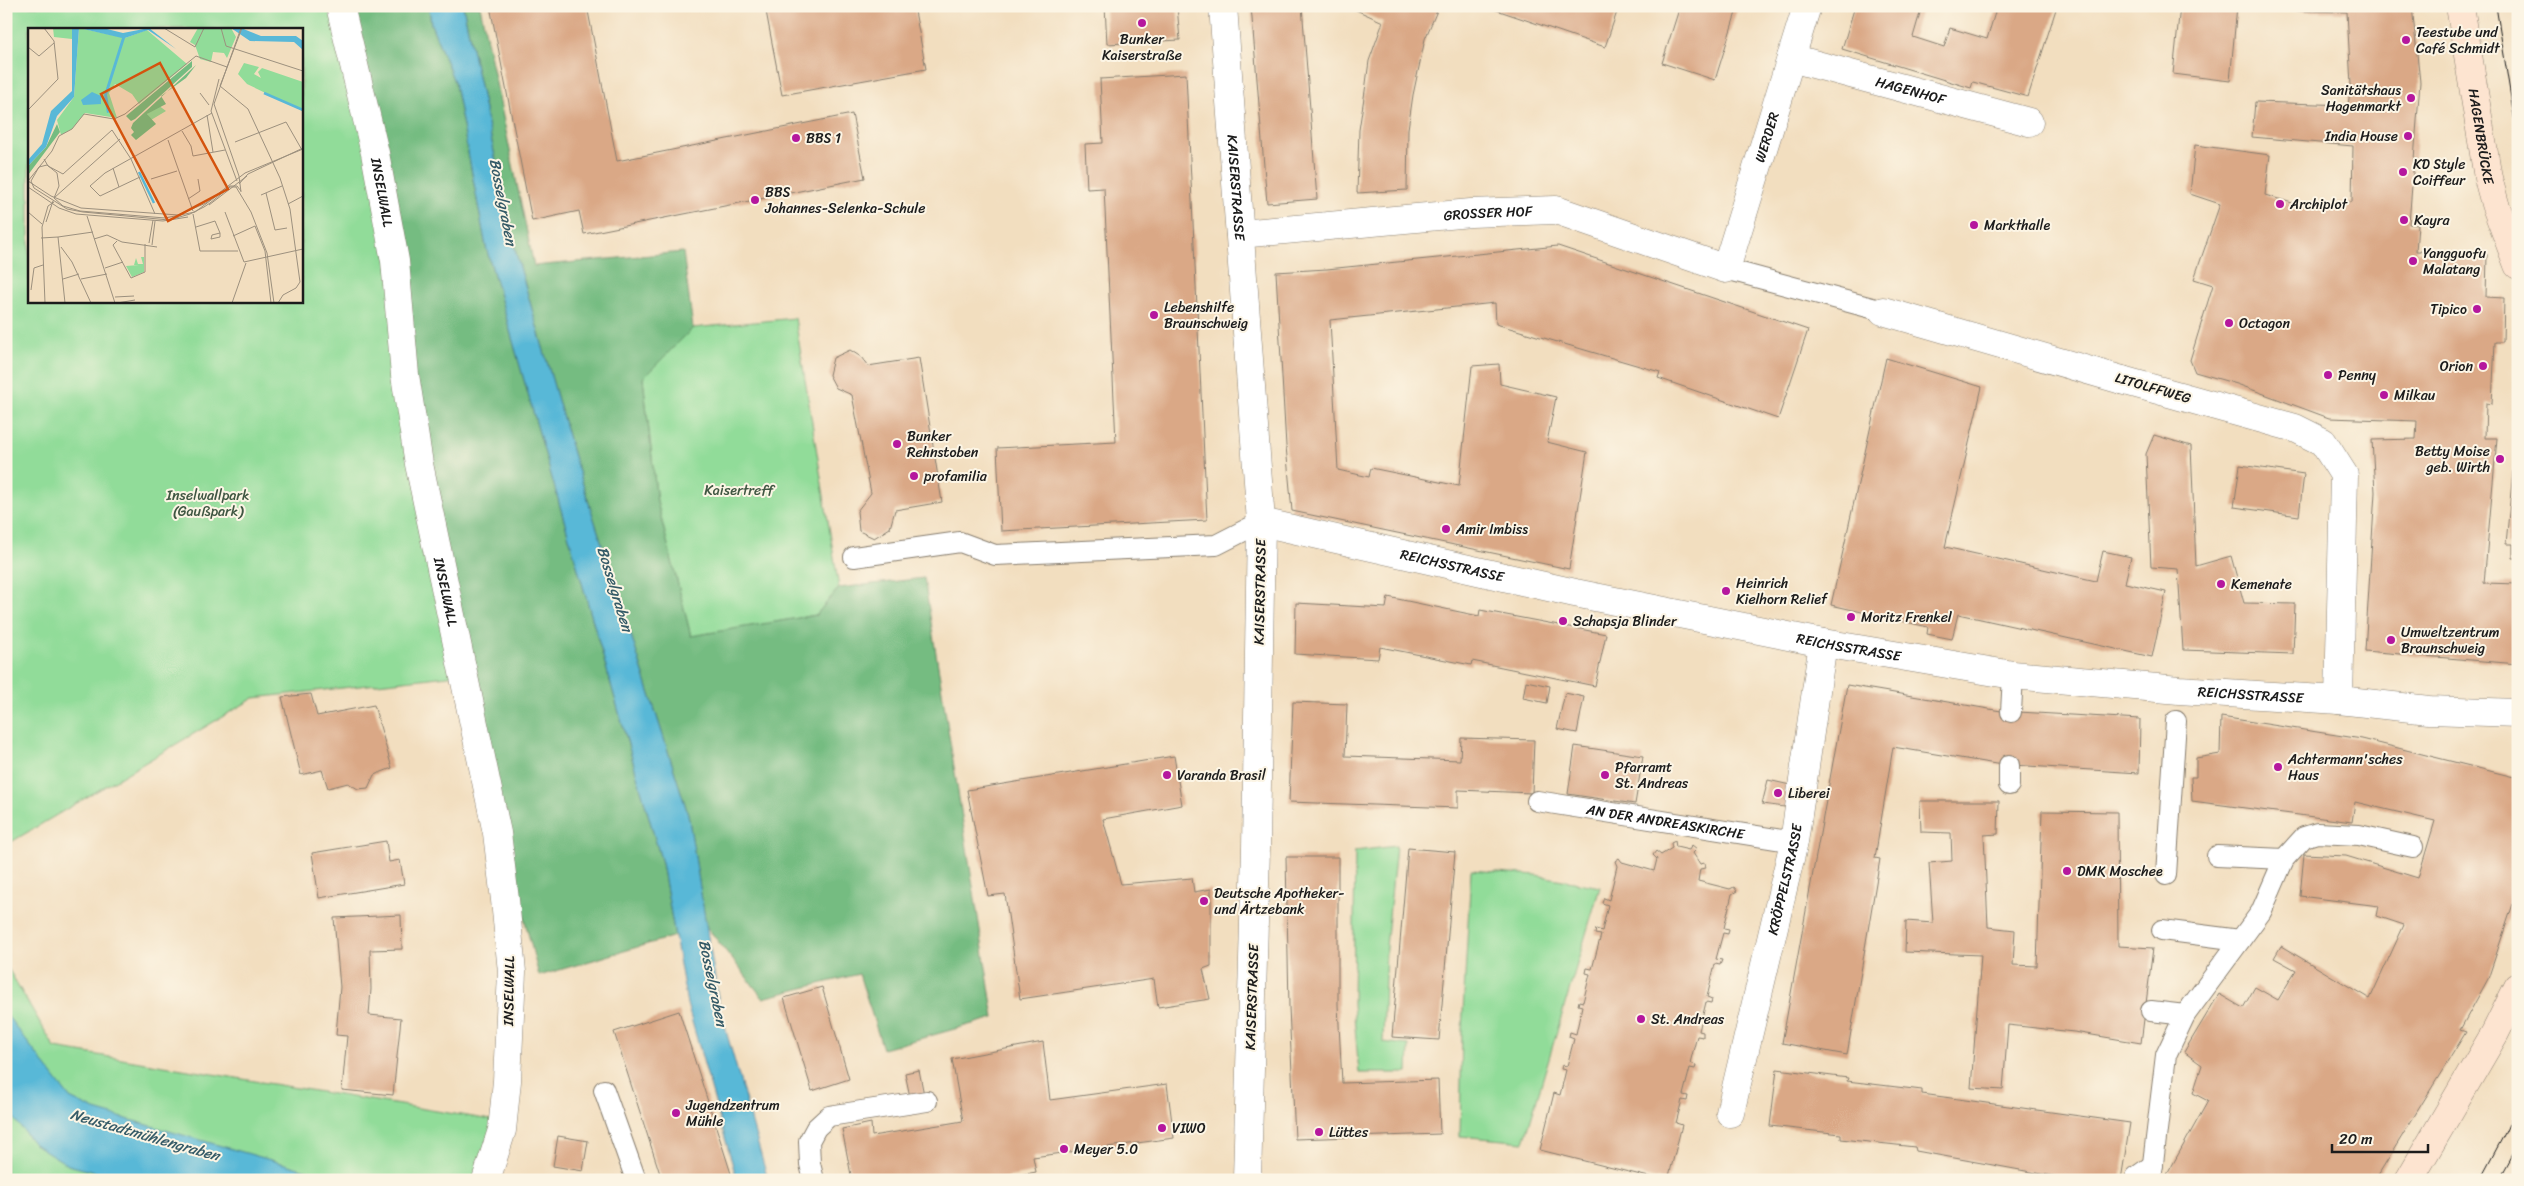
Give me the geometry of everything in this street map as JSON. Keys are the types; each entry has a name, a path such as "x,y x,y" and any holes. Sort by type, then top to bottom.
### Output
{"main road":[{"name":"HAGENBRÜCKE","path":"2460,6 2488,178 2495,204 2518,265"},
{"path":"2409,1180 2495,1033 2518,987"}],"street":[{"name":"INSELWALL","path":"340,6 375,153 395,261 405,376 419,464 465,674 499,852 512,972 503,1122 486,1180"},
{"name":"KAISERSTRASSE","path":"1223,6 1260,522 1256,848 1247,1180"},
{"name":"WERDER","path":"1726,269 1807,6"},
{"name":"HAGENHOF","path":"1791,58 2029,122"},
{"name":"GROSSER HOF","path":"1240,234 1471,213 1556,210 1726,269"},
{"name":"LITOLFFWEG","path":"1883,310 2295,428 2323,442 2344,475 2339,700"},
{"name":"REICHSSTRASSE","path":"1260,522 1575,593 1823,643 2013,675 2179,690 2339,700 2448,711 2518,713"},
{"name":"KRÖPPELSTRASSE","path":"1730,1113 1794,842 1823,643"},
{"name":"REICHSSTRASSE","path":"2448,711 2518,730"}],"lane":[{"name":"LITOLFFWEG","path":"1726,269 1883,310"},
{"path":"854,557 960,542 995,556 1216,545 1260,522"},
{"path":"2011,712 2013,675"},
{"path":"2166,875 2176,721"},
{"name":"AN DER ANDREASKIRCHE","path":"1537,801 1794,842"},
{"path":"2135,1180 2136,1177 2152,1172 2166,1056 2184,1015 2261,912 2284,859 2304,837 2317,833 2359,835 2413,847"},
{"path":"2217,856 2284,859"},
{"path":"2162,930 2240,940"},
{"path":"2151,1011 2184,1015"},
{"path":"604,1090 636,1180"},
{"path":"814,1180 810,1164 809,1141 816,1128 829,1116 927,1101"}],"green space":[{"name":"Inselwallpark (Gaußpark)","path":"6,6 340,6 465,674 254,698 6,845"},
{"path":"340,6 429,6 431,24 455,84 486,247 662,863 675,936 539,976 473,717"},
{"path":"463,6 480,6 534,266 683,252 693,328 643,378 657,502 691,636 816,615 839,588 924,578 994,1018 883,1049 859,974 763,998 706,926 688,814 573,453 514,246"},
{"name":"Kaisertreff","path":"795,318 839,588 816,615 691,637 657,502 643,378 693,328"},
{"path":"1396,846 1386,947 1383,1042 1409,1045 1408,1073 1359,1073 1353,1004 1355,851"},
{"path":"1471,870 1536,875 1600,887 1524,1142 1460,1136 1462,1030"},
{"path":"6,965 55,1048 503,1122 486,1180 6,1180"}],"water":[{"name":"Bosselgraben","path":"429,6 463,6 514,246 573,453 688,814 720,1009 768,1180 737,1180 687,1004 662,863 486,247 455,84 431,24"},
{"name":"Neustadtmühlengraben","path":"6,1014 70,1098 95,1110 341,1180 124,1180 68,1165 33,1143 6,1108"}],"building":[{"name":"BBS 1","path":"490,6 587,6 617,161 852,114 865,178 584,234 579,211 532,221"},
{"path":"765,6 914,6 926,69 782,95"},
{"name":"Bunker Kaiserstraße","path":"1105,6 1177,6 1180,40 1107,44"},
{"path":"1251,6 1302,6 1317,199 1267,203"},
{"path":"1347,6 1439,6 1425,39 1413,95 1408,129 1407,190 1357,193 1359,130 1369,61 1383,22"},
{"path":"1485,6 1619,6 1605,47"},
{"path":"1680,6 1738,6 1715,80 1662,63"},
{"path":"1855,6 1922,6 1913,37 1944,47 1950,28 1987,39 1997,6 2057,6 2028,97 1973,82 1971,88 1842,49"},
{"path":"2180,6 2237,6 2230,81 2173,74"},
{"path":"2267,6 2412,6 2420,82 2409,224 2418,225 2416,251 2487,254 2486,297 2504,298 2503,342 2495,342 2492,404 2486,403 2485,438 2497,438 2484,583 2518,584 2518,664 2365,651 2375,492 2372,440 2416,439 2417,421 2329,418 2237,384 2195,372 2190,360 2213,285 2194,279 2220,204 2190,194 2195,145 2270,155 2265,195 2299,205 2352,202 2353,146 2252,137 2255,102 2348,105 2351,85 2347,12 2267,10"},
{"name":"Lebenshilfe Braunschweig","path":"1186,74 1207,520 1001,531 997,448 1116,442 1104,188 1087,189 1085,144 1103,143 1100,79"},
{"path":"1558,246 1808,330 1778,419 1658,378 1660,372 1496,324 1495,303 1330,320 1338,470 1369,477 1371,468 1459,486 1472,366 1499,364 1500,384 1556,397 1547,442 1587,452 1569,569 1292,511 1286,446 1276,272 1327,269"},
{"name":"Bunker Rehnstoben","path":"850,350 861,357 868,366 919,358 942,502 895,510 890,528 874,538 859,531 857,511 871,493 852,395 836,388 829,375 833,358"},
{"path":"1886,358 1982,387 1945,547 2096,581 2103,551 2131,557 2125,583 2166,592 2152,657 1958,614 1952,639 1927,634 1928,627 1831,605"},
{"path":"2154,435 2191,446 2196,566 2231,556 2244,603 2295,604 2293,654 2183,650 2178,569 2151,567 2146,454"},
{"path":"2240,465 2304,474 2299,516 2234,507"},
{"path":"2513,471 2518,472 2518,558 2513,558 2513,544 2506,544"},
{"path":"1388,597 1479,616 1480,610 1606,634 1595,686 1472,661 1471,665 1380,647 1378,659 1295,654 1296,603 1386,608"},
{"path":"1526,681 1550,686 1547,703 1523,698"},
{"path":"1847,685 2001,711 2140,719 2139,773 1996,764 1893,747 1875,858 1880,859 1847,1055 1782,1043"},
{"path":"1565,693 1584,697 1577,733 1557,729"},
{"path":"311,694 317,716 374,705 392,768 374,775 368,788 358,789 348,783 328,788 322,770 301,775 282,697"},
{"path":"1293,702 1347,704 1345,756 1460,760 1461,738 1534,740 1532,793 1458,790 1458,808 1289,802"},
{"path":"2221,717 2362,739 2518,778 2518,889 2488,979 2460,1030 2466,1032 2375,1180 2164,1180 2208,1101 2193,1093 2202,1065 2184,1052 2219,994 2243,1008 2255,987 2278,1000 2296,970 2274,958 2281,946 2370,999 2404,925 2377,916 2379,906 2300,896 2304,854 2346,856 2418,878 2435,821 2355,802 2352,822 2192,801 2191,777 2196,777 2196,758 2220,754"},
{"name":"Pfarramt St. Andreas","path":"1575,746 1643,756 1635,804 1568,794"},
{"path":"1174,756 1182,805 1103,819 1121,884 1192,878 1194,892 1211,889 1211,966 1203,969 1210,999 1158,1007 1154,979 1020,999 1005,894 988,896 967,790"},
{"name":"Liberei","path":"1768,780 1790,785 1787,809 1785,807 1762,804"},
{"path":"1920,801 1999,801 1998,834 1984,835 1988,927 2015,930 2013,965 2037,966 2042,811 2117,812 2118,946 2153,948 2141,1043 2074,1032 2008,1025 2003,1090 1971,1088 1981,955 1905,952 1906,921 1933,923 1929,863 1952,861 1951,833 1921,832"},
{"path":"386,841 389,862 400,860 404,884 319,898 312,853"},
{"name":"St. Andreas","path":"1675,841 1676,847 1689,850 1692,845 1697,849 1693,853 1700,864 1705,863 1706,868 1700,869 1698,881 1730,889 1734,887 1737,891 1732,894 1724,928 1729,929 1728,934 1723,933 1716,959 1722,960 1720,965 1715,964 1707,997 1712,999 1711,1003 1706,1002 1699,1031 1703,1032 1703,1037 1697,1036 1690,1063 1696,1065 1695,1069 1690,1068 1683,1095 1688,1096 1687,1101 1682,1100 1676,1123 1682,1125 1668,1180 1661,1180 1540,1150 1554,1093 1560,1095 1566,1070 1561,1069 1562,1065 1567,1066 1574,1039 1569,1037 1570,1032 1576,1034 1582,1006 1578,1005 1579,1001 1583,1002 1590,974 1586,973 1587,968 1592,969 1601,935 1595,934 1596,929 1602,931 1608,905 1602,903 1604,898 1609,900 1617,866 1615,861 1619,858 1622,862 1654,871 1657,859 1653,855 1656,851 1661,855 1672,848 1671,843"},
{"path":"1408,848 1455,852 1439,1040 1392,1037"},
{"path":"1286,857 1338,857 1338,1005 1342,1083 1438,1080 1440,1134 1295,1139 1289,1007"},
{"path":"401,915 402,949 370,950 371,989 369,1015 401,1018 393,1095 342,1090 347,1036 336,1035 340,987 334,918"},
{"path":"822,987 849,1079 812,1091 784,998"},
{"name":"Jugendzentrum Mühle","path":"679,1011 733,1180 662,1180 614,1032"},
{"path":"1043,1042 1050,1100 1167,1084 1174,1138 1033,1157 1036,1172 994,1180 852,1180 842,1129 871,1123 872,1136 963,1121 952,1059"},
{"path":"1777,1069 1848,1078 1847,1081 1922,1090 1922,1094 2130,1123 2121,1180 2075,1180 1916,1151 1915,1147 1841,1139 1841,1134 1770,1126"},
{"path":"919,1070 924,1095 910,1097 905,1073"},
{"path":"558,1136 588,1141 583,1171 553,1166"},
{"path":"1733,1177 1757,1178 1757,1180 1733,1180"}],"tram line":[{"path":"2496,6 2518,141"},
{"path":"2513,6 2518,35"},
{"path":"2480,1180 2518,1104"},
{"path":"2499,1180 2518,1145"}],"place":[{"name":"Bunker Kaiserstraße","path":"1142,23"},
{"name":"Teestube und Café Schmidt","path":"2406,40"},
{"name":"Sanitätshaus Hagenmarkt","path":"2411,98"},
{"name":"India House","path":"2408,136"},
{"name":"BBS 1","path":"796,138"},
{"name":"KD Style Coiffeur","path":"2403,172"},
{"name":"BBS Johannes-Selenka-Schule","path":"755,200"},
{"name":"Archiplot","path":"2280,204"},
{"name":"Kayra","path":"2404,220"},
{"name":"Markthalle","path":"1974,225"},
{"name":"Yangguofu Malatang","path":"2413,261"},
{"name":"Tipico","path":"2477,309"},
{"name":"Lebenshilfe Braunschweig","path":"1154,315"},
{"name":"Octagon","path":"2229,323"},
{"name":"Orion","path":"2483,366"},
{"name":"Penny","path":"2328,375"},
{"name":"Milkau","path":"2384,395"},
{"name":"Bunker Rehnstoben","path":"897,444"},
{"name":"Betty Moise geb. Wirth","path":"2500,459"},
{"name":"profamilia","path":"914,476"},
{"name":"Amir Imbiss","path":"1446,529"},
{"name":"Kemenate","path":"2221,584"},
{"name":"Heinrich Kielhorn Relief","path":"1726,591"},
{"name":"Moritz Frenkel","path":"1851,617"},
{"name":"Schapsja Blinder","path":"1563,621"},
{"name":"Umweltzentrum Braunschweig","path":"2391,640"},
{"name":"Achtermann'sches Haus","path":"2278,767"},
{"name":"Varanda Brasil","path":"1167,775"},
{"name":"Pfarramt St. Andreas","path":"1605,775"},
{"name":"Liberei","path":"1778,793"},
{"name":"DMK Moschee","path":"2067,871"},
{"name":"Deutsche Apotheker- und Ärtzebank","path":"1204,901"},
{"name":"St. Andreas","path":"1641,1019"},
{"name":"Jugendzentrum Mühle","path":"676,1113"},
{"name":"VIWO","path":"1162,1128"},
{"name":"Lüttes","path":"1319,1132"},
{"name":"Meyer 5.0","path":"1064,1149"}]}
